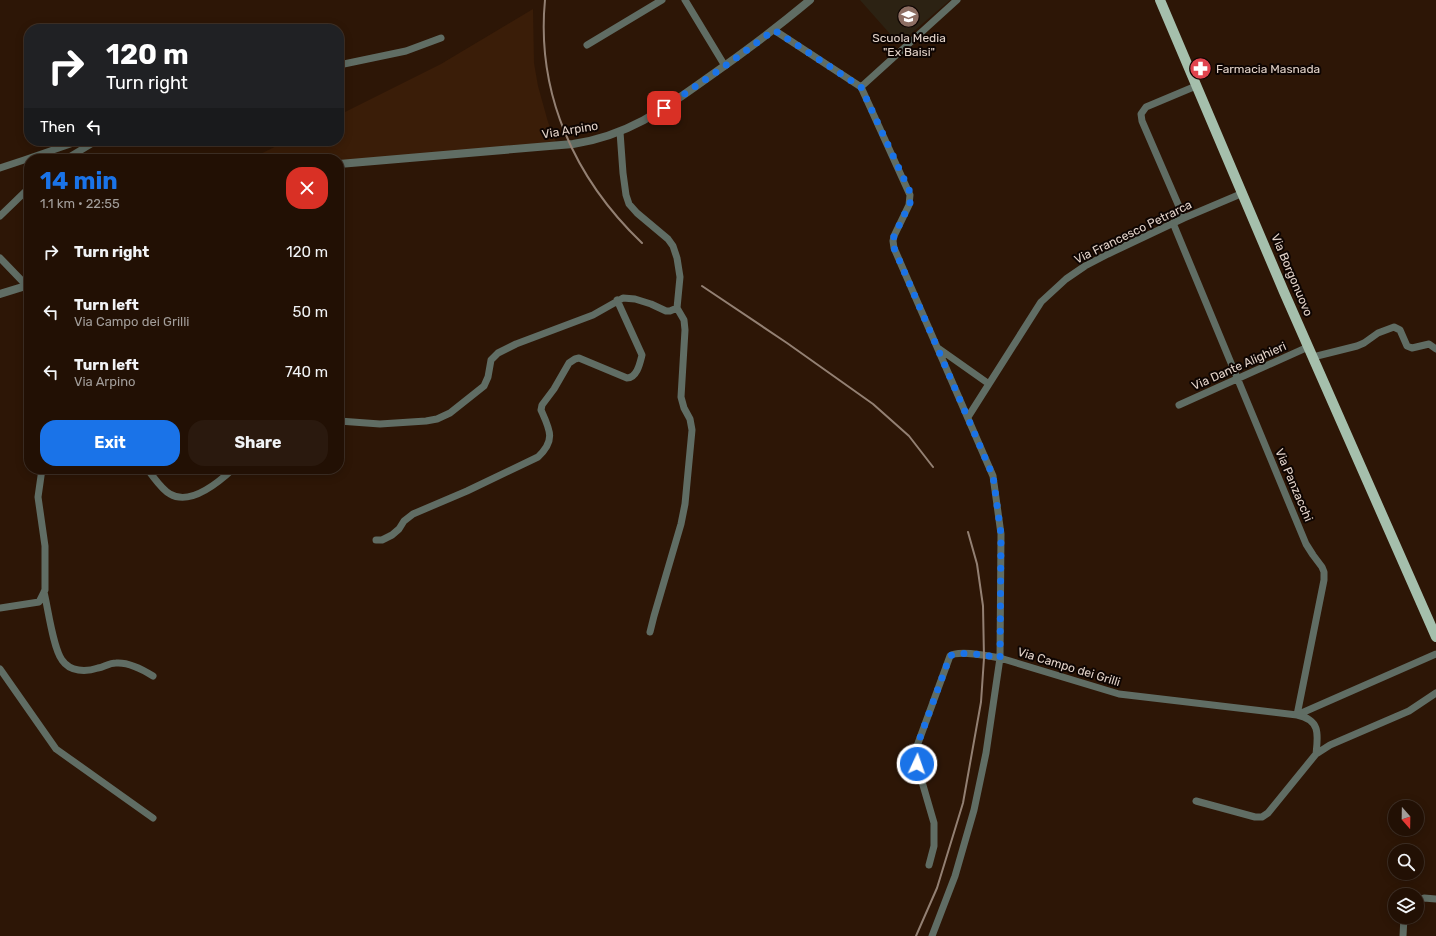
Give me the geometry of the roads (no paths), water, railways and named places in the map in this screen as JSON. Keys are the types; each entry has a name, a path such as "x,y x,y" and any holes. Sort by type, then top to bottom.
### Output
{"main road":[{"name":"Via Borgonuovo","path":"1160,0 1310,352 1436,637"}],"street":[{"path":"587,45 662,0"},
{"path":"684,0 725,66"},
{"name":"Via Arpino","path":"344,164 573,144 620,132 664,108 725,66 774,30 810,0"},
{"path":"774,30 861,87 957,0"},
{"path":"344,64 406,51 441,38"},
{"path":"1184,218 1142,121 1141,114 1146,107 1196,86"},
{"name":"Via Campo dei Grilli","path":"861,87 910,192 910,203 894,234 893,244 993,475 999,510 1001,547 1000,658 1119,694 1297,715"},
{"path":"620,132 623,173 626,195 629,204 637,213 670,241 677,258 680,277 677,308 683,318 685,327 681,397 684,408 691,422 692,438 681,524 650,632"},
{"path":"41,154 65,146"},
{"path":"74,154 88,146"},
{"path":"0,168 24,160"},
{"path":"0,216 24,193"},
{"name":"Via Francesco Petrarca","path":"968,417 1040,304 1048,295 1072,275 1085,266 1173,223 1243,193"},
{"name":"Via Panzacchi","path":"1173,223 1306,544 1324,572 1324,580 1297,715"},
{"path":"0,258 24,281"},
{"path":"0,294 24,286"},
{"path":"344,421 380,424 426,422 437,419 450,412 484,386 488,377 491,360 498,353 516,344 593,315 622,298 630,297 666,311 677,308"},
{"path":"376,540 382,540 392,535 399,529 404,520 413,514 467,491 538,457 550,442 550,437 541,410 542,405 554,389 569,363 575,359 579,358 627,378 634,376 642,355 617,300"},
{"name":"Via Dante Alighieri","path":"1179,405 1238,379 1310,352 1359,345 1378,332 1394,327 1400,330 1405,343 1409,347 1430,344 1436,349"},
{"path":"937,347 989,384"},
{"path":"41,474 38,496 45,546 44,592 57,649 61,660 67,666 80,670 98,668 115,663 124,663 143,670 152,676"},
{"path":"152,474 170,494 177,497 185,497 210,488 226,474"},
{"path":"0,608 39,602 44,592"},
{"path":"929,865 934,846 934,823 918,768 916,756 917,746 950,656 955,654 1000,658 986,753 974,810 955,876 932,936"},
{"path":"1297,715 1436,654"},
{"path":"0,669 56,749 153,818"},
{"path":"1196,801 1255,817 1262,817 1268,812 1316,754 1330,745 1409,711 1436,693"},
{"path":"1297,715 1307,718 1315,726 1317,735 1316,754"},
{"path":"1424,898 1436,899"},
{"path":"1403,936 1404,924"}],"railway":[{"path":"545,0 544,35 547,69 554,101 565,133 579,163 597,191 618,218 642,243"},
{"path":"702,286 787,343 873,404 909,436 933,467"},
{"path":"916,936 937,888 963,803 981,702 984,658 983,606 977,564 968,532"}],"place":[{"name":"Scuola Media \"Ex Baisi\"","path":"909,17"},
{"name":"Farmacia Masnada","path":"1201,69"}]}
